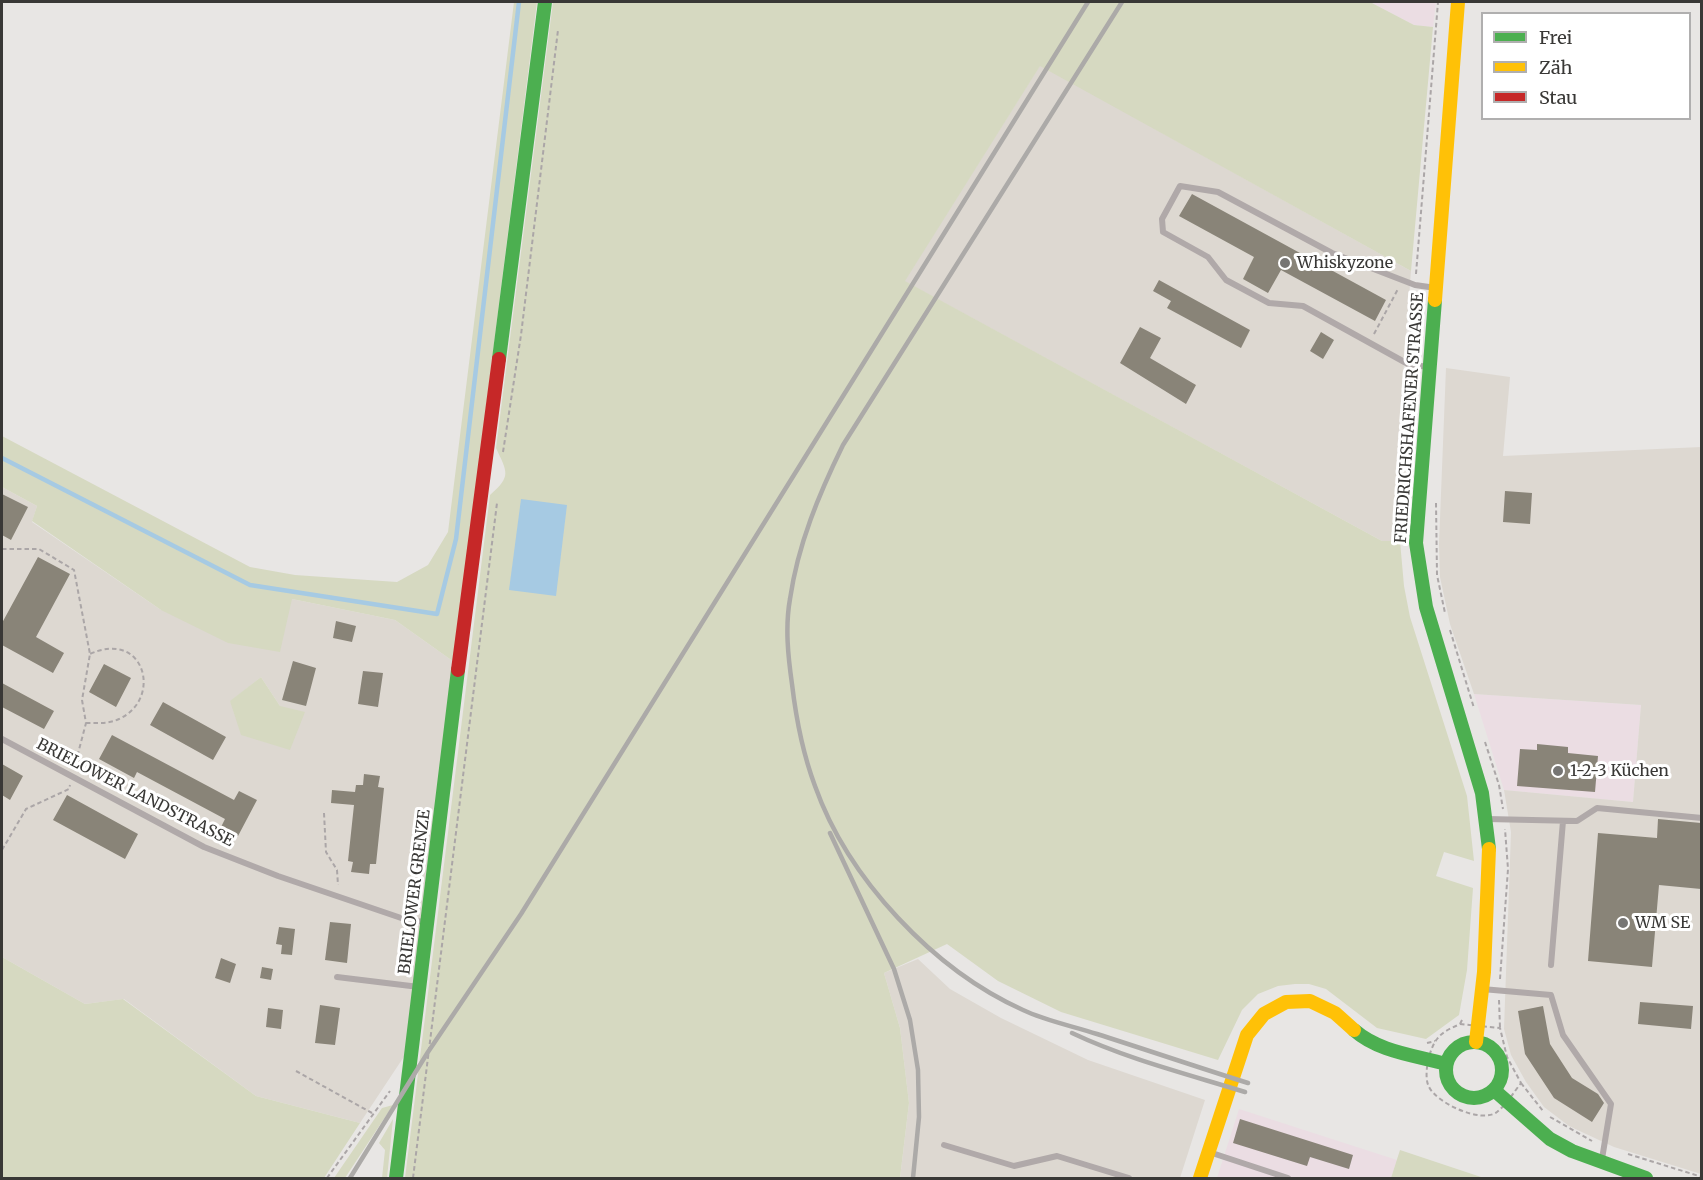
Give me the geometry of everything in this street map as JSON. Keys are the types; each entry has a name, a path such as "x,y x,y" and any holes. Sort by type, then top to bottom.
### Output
{"street":[{"name":"BRIELOWER GRENZE","path":"396,1179 545,2"},
{"name":"FRIEDRICHSHAFENER STRASSE","path":"1458,2 1416,543 1423,596 1433,639 1472,754 1487,819 1490,868 1476,1042"},
{"path":"1200,1179 1247,1035 1260,1015 1279,1002 1294,999 1322,1004 1371,1043 1446,1064"},
{"path":"1476,1042 1491,1048 1500,1061 1502,1076 1494,1090 1478,1098 1460,1095 1448,1082 1446,1064 1457,1047 1476,1042"},
{"path":"1494,1090 1550,1139 1601,1164 1646,1179"}],"lane":[{"path":"1430,368 1408,364 1303,306 1269,303 1226,280 1208,257 1163,232 1162,219 1180,186 1218,192 1332,253 1403,281 1436,288"},
{"name":"BRIELOWER LANDSTRASSE","path":"2,739 204,847 407,920 428,922"},
{"path":"1487,819 1577,821 1597,808 1701,818"},
{"path":"1551,965 1563,820"},
{"path":"337,976 420,987"},
{"path":"1482,989 1551,995 1563,1035 1611,1104 1601,1164"},
{"path":"944,1145 1014,1166 1057,1156 1129,1179"},
{"path":"1209,1152 1288,1179"}],"path":[{"path":"503,455 521,335 559,25"},
{"path":"1370,342 1403,281"},
{"path":"1436,496 1437,575 1445,614"},
{"path":"413,1179 497,500"},
{"path":"2,549 39,549 74,570 90,654 82,700 86,723 69,789 26,809 2,850"},
{"path":"1448,623 1476,714"},
{"path":"86,723 121,719 135,705 143,688 144,674 143,665 133,656 102,649 90,654"},
{"path":"1483,734 1499,784 1508,869 1499,990 1500,1028 1507,1056 1521,1083 1497,1112 1485,1117 1474,1116 1434,1095 1425,1077 1436,1041 1445,1031 1460,1024 1500,1028"},
{"path":"324,813 326,852 337,870 339,897"},
{"path":"1424,1044 1436,1041"},
{"path":"296,1071 372,1113"},
{"path":"327,1179 391,1089"}],"shaded area":[{"path":"1370,2 1436,2 1433,27 1414,25"},
{"path":"1040,65 1411,271 1397,456 1406,470 1400,515 1400,541 1382,541 904,281"},
{"path":"1446,368 1510,377 1503,456 1701,447 1701,1174 1614,1147 1569,1126 1544,1107 1526,1082 1511,1055 1504,1029 1511,832 1504,790 1633,802 1641,705 1474,694 1450,624 1440,577 1439,544"},
{"path":"2,487 37,506 32,522 161,610 292,599 395,620 454,662 407,1052 360,1123 256,1096 124,999 85,1004 2,957","holes":["261,677 280,706 230,702"]},
{"path":"1474,694 1641,705 1633,802 1504,790"},
{"path":"918,959 950,989 1001,1018 1088,1060 1205,1100 1180,1178 900,1178 909,1103 900,1028 884,973"},
{"path":"1239,1109 1397,1160 1391,1178 1217,1178"}],"green space":[{"path":"514,2 537,2 454,662 395,620 292,599 280,652 228,643 161,610 32,521 37,506 2,487 2,436 250,567 295,575 397,582 428,565 448,532"},
{"path":"553,2 1370,2 1414,25 1433,27 1411,271 1040,66 905,281 1382,541 1400,541 1404,586 1410,617 1467,796 1474,861 1444,852 1436,876 1473,888 1467,970 1459,1015 1426,1039 1377,1028 1326,989 1309,984 1278,986 1258,994 1242,1010 1218,1060 1061,1012 998,981 947,944 884,973 900,1028 909,1103 900,1178 405,1178 490,495 502,483 505,473 496,448"},
{"path":"261,677 280,706 305,712 290,750 241,735 230,701"},
{"path":"2,957 85,1004 123,999 256,1096 360,1123 324,1178 2,1178"},
{"path":"393,1105 345,1178 334,1178 382,1108"},
{"path":"393,1119 387,1178 382,1178 385,1150 379,1143"},
{"path":"1400,1150 1484,1178 1391,1178"}],"water":[{"path":"521,499 567,505 556,596 509,590"}],"building":[{"name":"Whiskyzone","path":"1192,194 1386,300 1375,321 1281,270 1268,293 1243,279 1254,257 1179,216"},
{"path":"1159,280 1250,330 1241,348 1167,308 1171,301 1153,291"},
{"path":"1140,327 1161,338 1150,358 1196,385 1186,404 1120,363"},
{"path":"1321,332 1334,340 1323,359 1310,351"},
{"path":"1505,491 1532,493 1530,524 1503,522"},
{"path":"2,494 28,507 11,540 2,535"},
{"path":"38,557 70,574 36,637 64,653 53,673 2,645 2,623"},
{"path":"336,621 356,626 352,642 333,638"},
{"path":"293,661 316,668 306,706 282,700"},
{"path":"104,664 131,678 116,707 89,692"},
{"path":"363,671 383,673 378,707 358,704"},
{"path":"2,683 54,711 44,729 2,707"},
{"path":"163,702 226,737 213,760 150,725"},
{"path":"112,735 234,800 239,791 257,800 238,836 221,827 225,819 137,772 134,778 99,759"},
{"name":"1-2-3 Küchen","path":"1537,744 1568,747 1568,753 1598,756 1595,792 1517,786 1520,749 1537,750"},
{"path":"2,764 23,776 10,800 2,795"},
{"path":"364,774 380,776 378,787 384,788 376,864 370,864 369,874 351,872 353,862 348,861 354,805 331,803 332,790 355,792 356,785 363,785"},
{"path":"67,795 138,834 125,859 53,820"},
{"name":"WM SE","path":"1658,819 1701,823 1701,889 1659,885 1652,967 1588,961 1598,833 1657,838"},
{"path":"330,922 351,924 347,963 325,960"},
{"path":"279,927 295,929 292,955 281,954 282,945 276,944"},
{"path":"221,958 236,964 230,983 215,978"},
{"path":"262,967 273,969 271,980 260,978"},
{"path":"1640,1002 1693,1006 1691,1029 1638,1024"},
{"path":"320,1005 340,1008 335,1045 315,1043"},
{"path":"1543,1006 1550,1044 1572,1078 1598,1094 1604,1103 1592,1122 1554,1098 1525,1054 1518,1011"},
{"path":"268,1008 283,1010 281,1029 266,1027"},
{"path":"1240,1119 1353,1155 1349,1169 1310,1157 1307,1166 1233,1143"}],"waterway":[{"path":"2,458 250,585 437,614 456,539 519,2"}],"railway":[{"path":"350,1178 428,1052 521,914 1088,2"},
{"path":"1122,2 843,445 818,501 798,559 788,610 789,663 804,749 815,786 830,821 849,855 872,887 898,918 927,946 990,993 1032,1014 1248,1083"},
{"path":"830,833 894,969 910,1020 918,1070 919,1117 913,1178"},
{"path":"1072,1033 1136,1058 1245,1092"}],"traffic: fast":[{"path":"499,359 545,2"},
{"path":"1435,300 1416,543 1426,607 1482,793 1489,849"},
{"path":"396,1178 458,670"},
{"path":"1354,1030 1386,1048 1446,1064"},
{"path":"1474,1042 1485,1044 1494,1050 1500,1059 1502,1070 1500,1081 1494,1090 1485,1096 1474,1098 1463,1096 1454,1090 1448,1081 1446,1070 1448,1059 1454,1050 1463,1044 1474,1042"},
{"path":"1494,1090 1550,1139 1572,1151 1646,1178"}],"traffic: slow":[{"path":"1435,300 1458,2"},
{"path":"1476,1042 1484,972 1489,849"},
{"path":"1200,1178 1247,1035 1264,1014 1286,1002 1310,1001 1335,1013 1354,1030"}],"traffic: jam":[{"path":"458,670 499,359"}],"place":[{"name":"Whiskyzone","path":"1285,263"},
{"name":"1-2-3 Küchen","path":"1558,771"},
{"name":"WM SE","path":"1623,923"}]}
